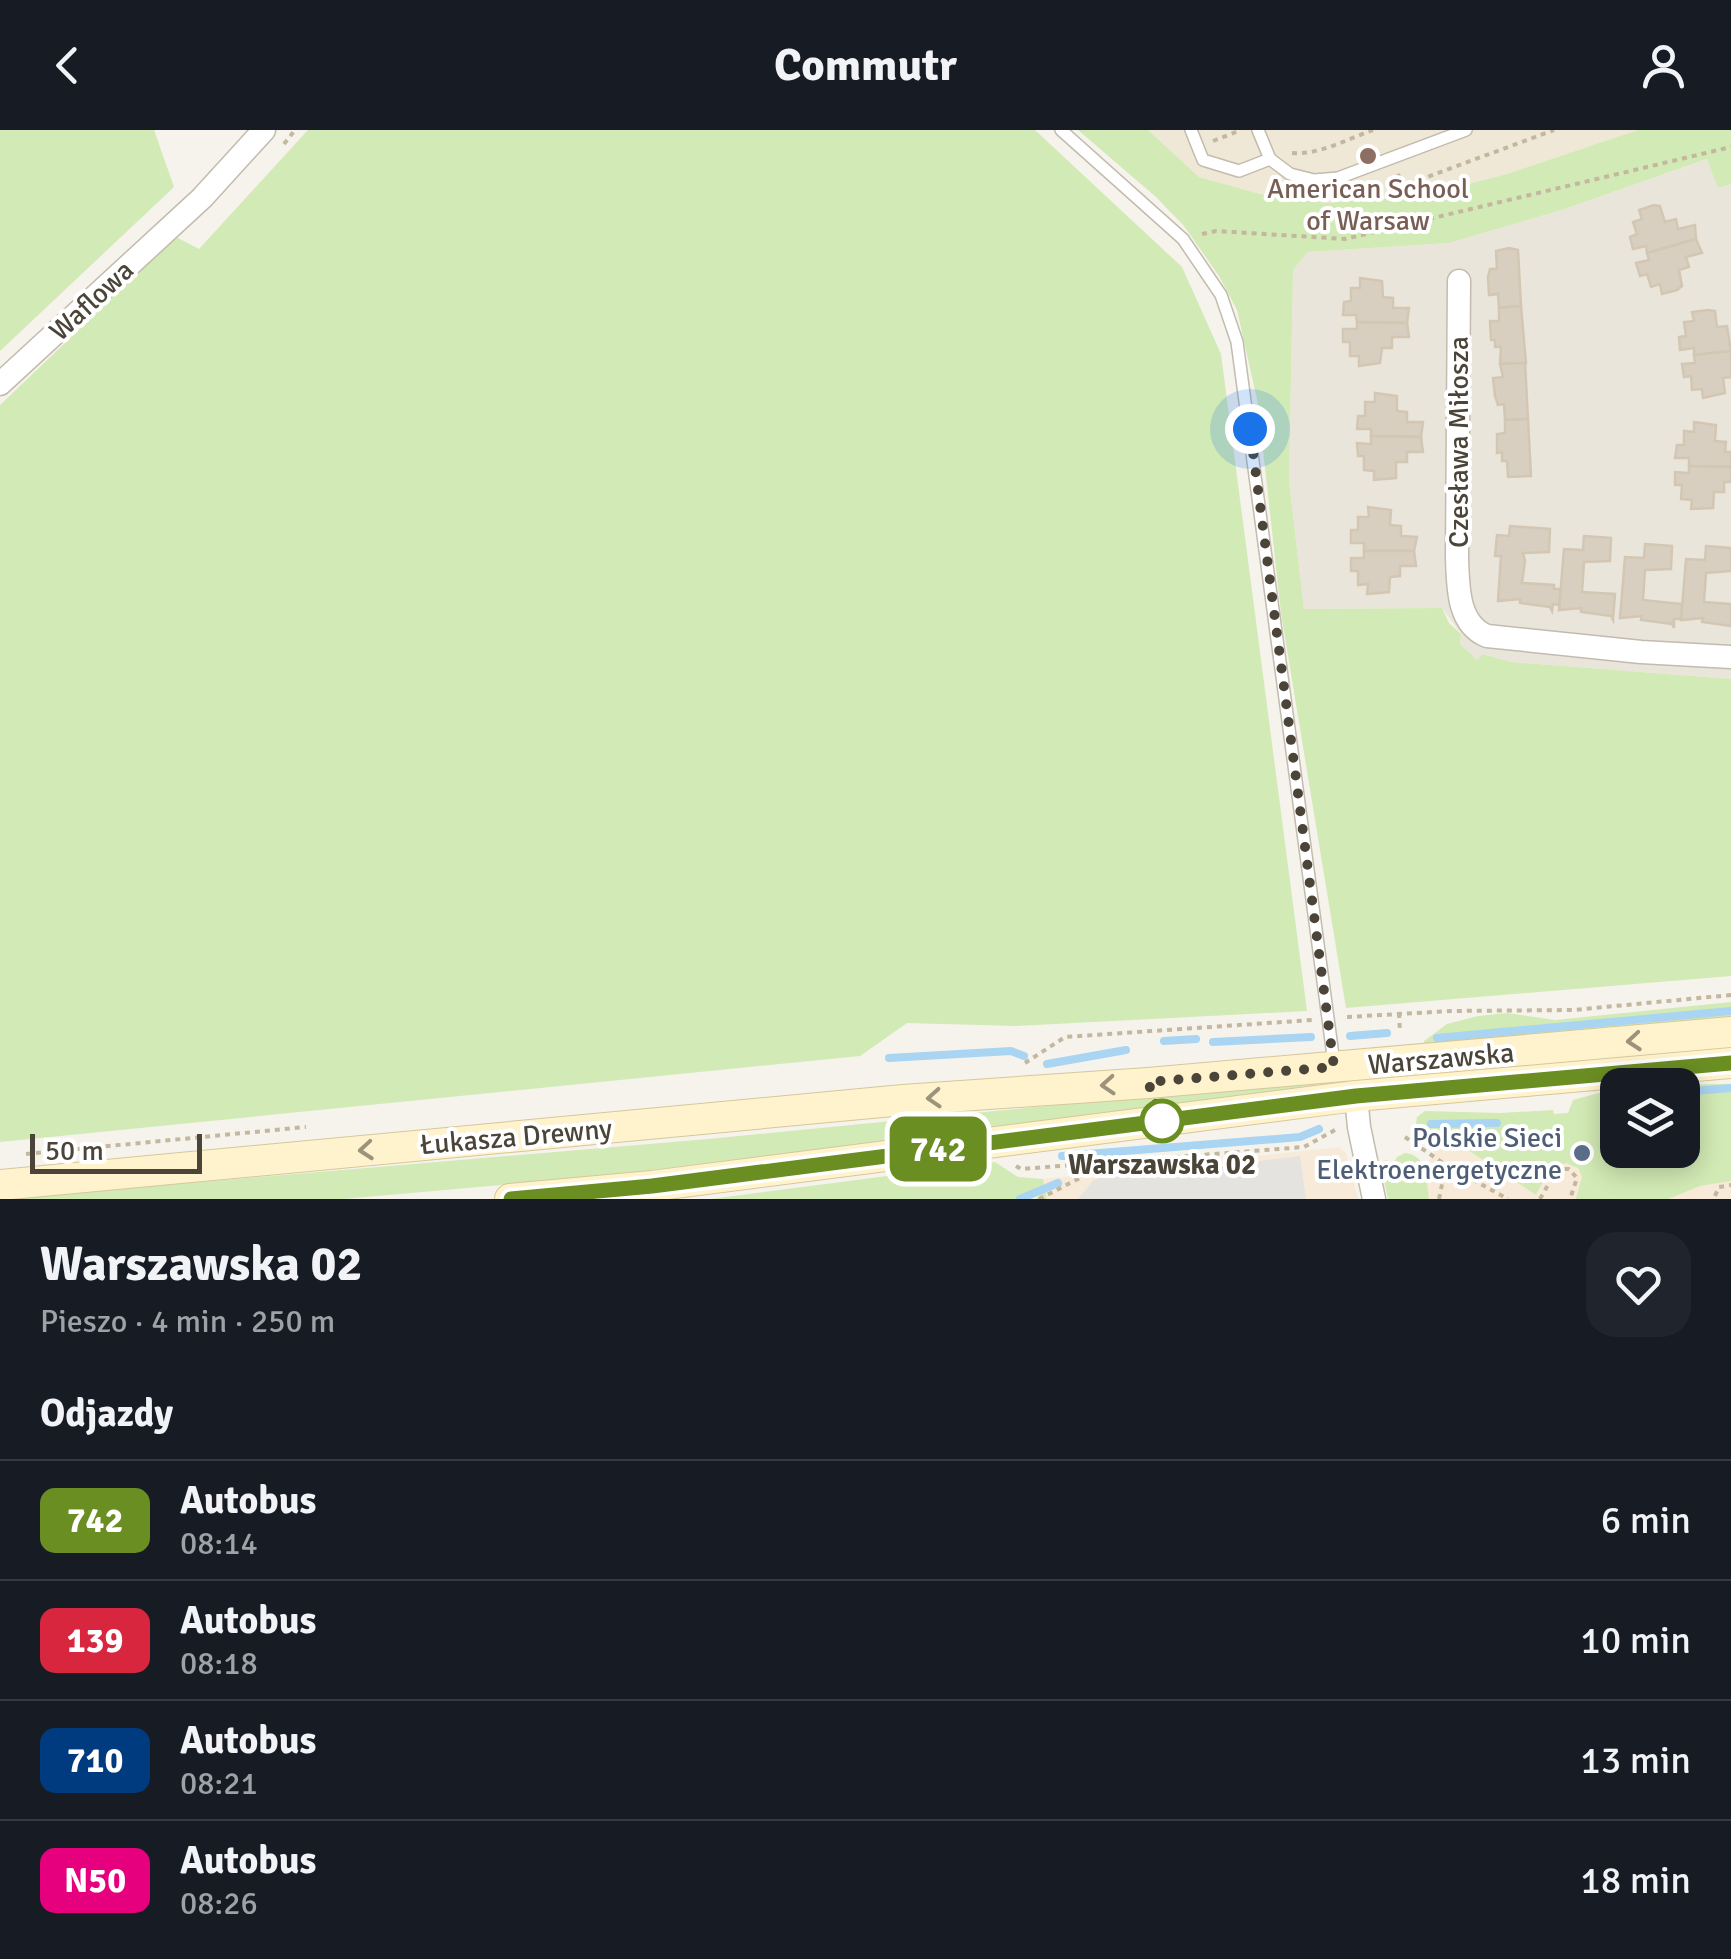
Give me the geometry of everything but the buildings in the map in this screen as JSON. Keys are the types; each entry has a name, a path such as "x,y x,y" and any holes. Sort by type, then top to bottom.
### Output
{"main road":[{"name":"Warszawska","path":"1023,1080 1334,1067 1731,1032"},
{"name":"Warszawska","path":"971,1145 1356,1096 1731,1063"},
{"name":"Łukasza Drewny","path":"0,1185 1023,1080"},
{"path":"510,1199 652,1186 971,1145"}],"street":[{"name":"Waflowa","path":"0,384 182,216 264,130"},
{"name":"Czesława Miłosza","path":"1459,281 1457,557 1460,602 1476,632 1641,652 1731,657"},
{"path":"1356,1096 1374,1199"}],"lane":[{"path":"1062,130 1183,239 1221,295 1236,342 1334,1067"},
{"path":"1190,130 1202,160 1239,171 1270,159"},
{"path":"1258,130 1270,159 1290,174 1314,180 1338,178 1466,130"}],"path":[{"path":"1196,147 1241,130"},
{"path":"1283,149 1309,154 1373,130"},
{"path":"1391,156 1403,186 1554,130"},
{"path":"1183,239 1216,231 1344,239 1731,147"},
{"path":"1023,1080 1065,1037 1399,1013 1572,1010 1731,994"},
{"path":"1399,1013 1400,1035 1407,1035"},
{"path":"971,1145 1022,1169 1304,1147 1334,1130 1359,1127"},
{"path":"1405,1137 1508,1199"},
{"path":"1438,1199 1446,1165"},
{"path":"1039,1199 1080,1178 1070,1166"},
{"path":"1540,1199 1553,1176 1563,1168 1576,1178 1570,1199"},
{"path":"1715,1196 1719,1187 1731,1185"}],"shaded area":[{"name":"American School of Warsaw","path":"1148,130 1638,130 1507,174 1426,195 1327,203 1271,197 1199,177"},
{"path":"1708,159 1718,188 1731,184 1731,679 1511,662 1484,654 1477,661 1460,644 1461,634 1442,608 1304,609 1289,481 1293,270 1308,252 1449,243 1565,209"},
{"name":"Polskie Sieci Elektroenergetyczne","path":"1731,1113 1731,1199 1406,1199 1409,1187 1444,1140 1600,1126 1600,1168 1700,1168 1700,1136"},
{"path":"1339,1147 1346,1153 1358,1199 1047,1199 1043,1179"},
{"path":"1300,1156 1306,1199 1078,1199 1094,1180 1126,1168 1147,1167 1168,1173"}],"green space":[{"path":"0,130 154,130 174,187 0,351"},
{"path":"308,130 1035,130 1182,267 1221,354 1307,1011 1016,1026 907,1023 860,1056 0,1142 0,405 176,237 199,249"},
{"path":"1078,130 1148,130 1199,177 1271,197 1327,203 1426,195 1507,174 1638,130 1731,130 1731,184 1718,188 1707,159 1565,209 1449,243 1308,252 1293,270 1289,481 1304,609 1442,608 1449,623 1461,634 1460,644 1477,660 1483,654 1511,662 1731,679 1731,976 1346,1008 1281,613 1258,404 1237,310 1184,226"},
{"path":"1731,1002 1731,1021 1424,1047 1424,1041 1447,1024 1478,1016 1507,1013 1555,1020"},
{"path":"1397,1072 1398,1079 624,1174 343,1199 0,1199 708,1139"},
{"path":"1700,1084 1731,1084 1731,1181 1700,1186 1668,1199 1576,1199 1582,1177 1578,1168 1566,1163 1550,1168 1536,1195 1453,1140 1427,1139 1415,1130 1417,1117 1425,1111 1568,1113 1573,1100 1600,1093 1600,1168 1700,1168"},
{"path":"1405,1153 1422,1164 1429,1199 1388,1199 1380,1163 1386,1160 1393,1164"},
{"path":"995,1162 1018,1177 1043,1179 1047,1199 1036,1199 1041,1193 1027,1199 711,1199"}],"waterway":[{"path":"1437,1038 1731,1011"},
{"path":"1350,1036 1387,1033"},
{"path":"1213,1042 1311,1037"},
{"path":"1164,1041 1196,1039"},
{"path":"1047,1064 1126,1050"},
{"path":"889,1058 1011,1051 1024,1056"},
{"path":"1700,1091 1731,1088"},
{"path":"1431,1124 1497,1123"},
{"path":"1062,1156 1300,1137 1319,1129"},
{"path":"1020,1199 1058,1183"}],"bus line":[{"name":"742","path":"511,1199 652,1186 1356,1096 1731,1063"}],"place":[{"name":"American School of Warsaw","path":"1368,156"},
{"name":"Warszawska 02","path":"1162,1121"},
{"name":"Polskie Sieci Elektroenergetyczne","path":"1582,1153"}],"route":[{"path":"1162,1121 1148,1082 1334,1067 1250,429"}]}
